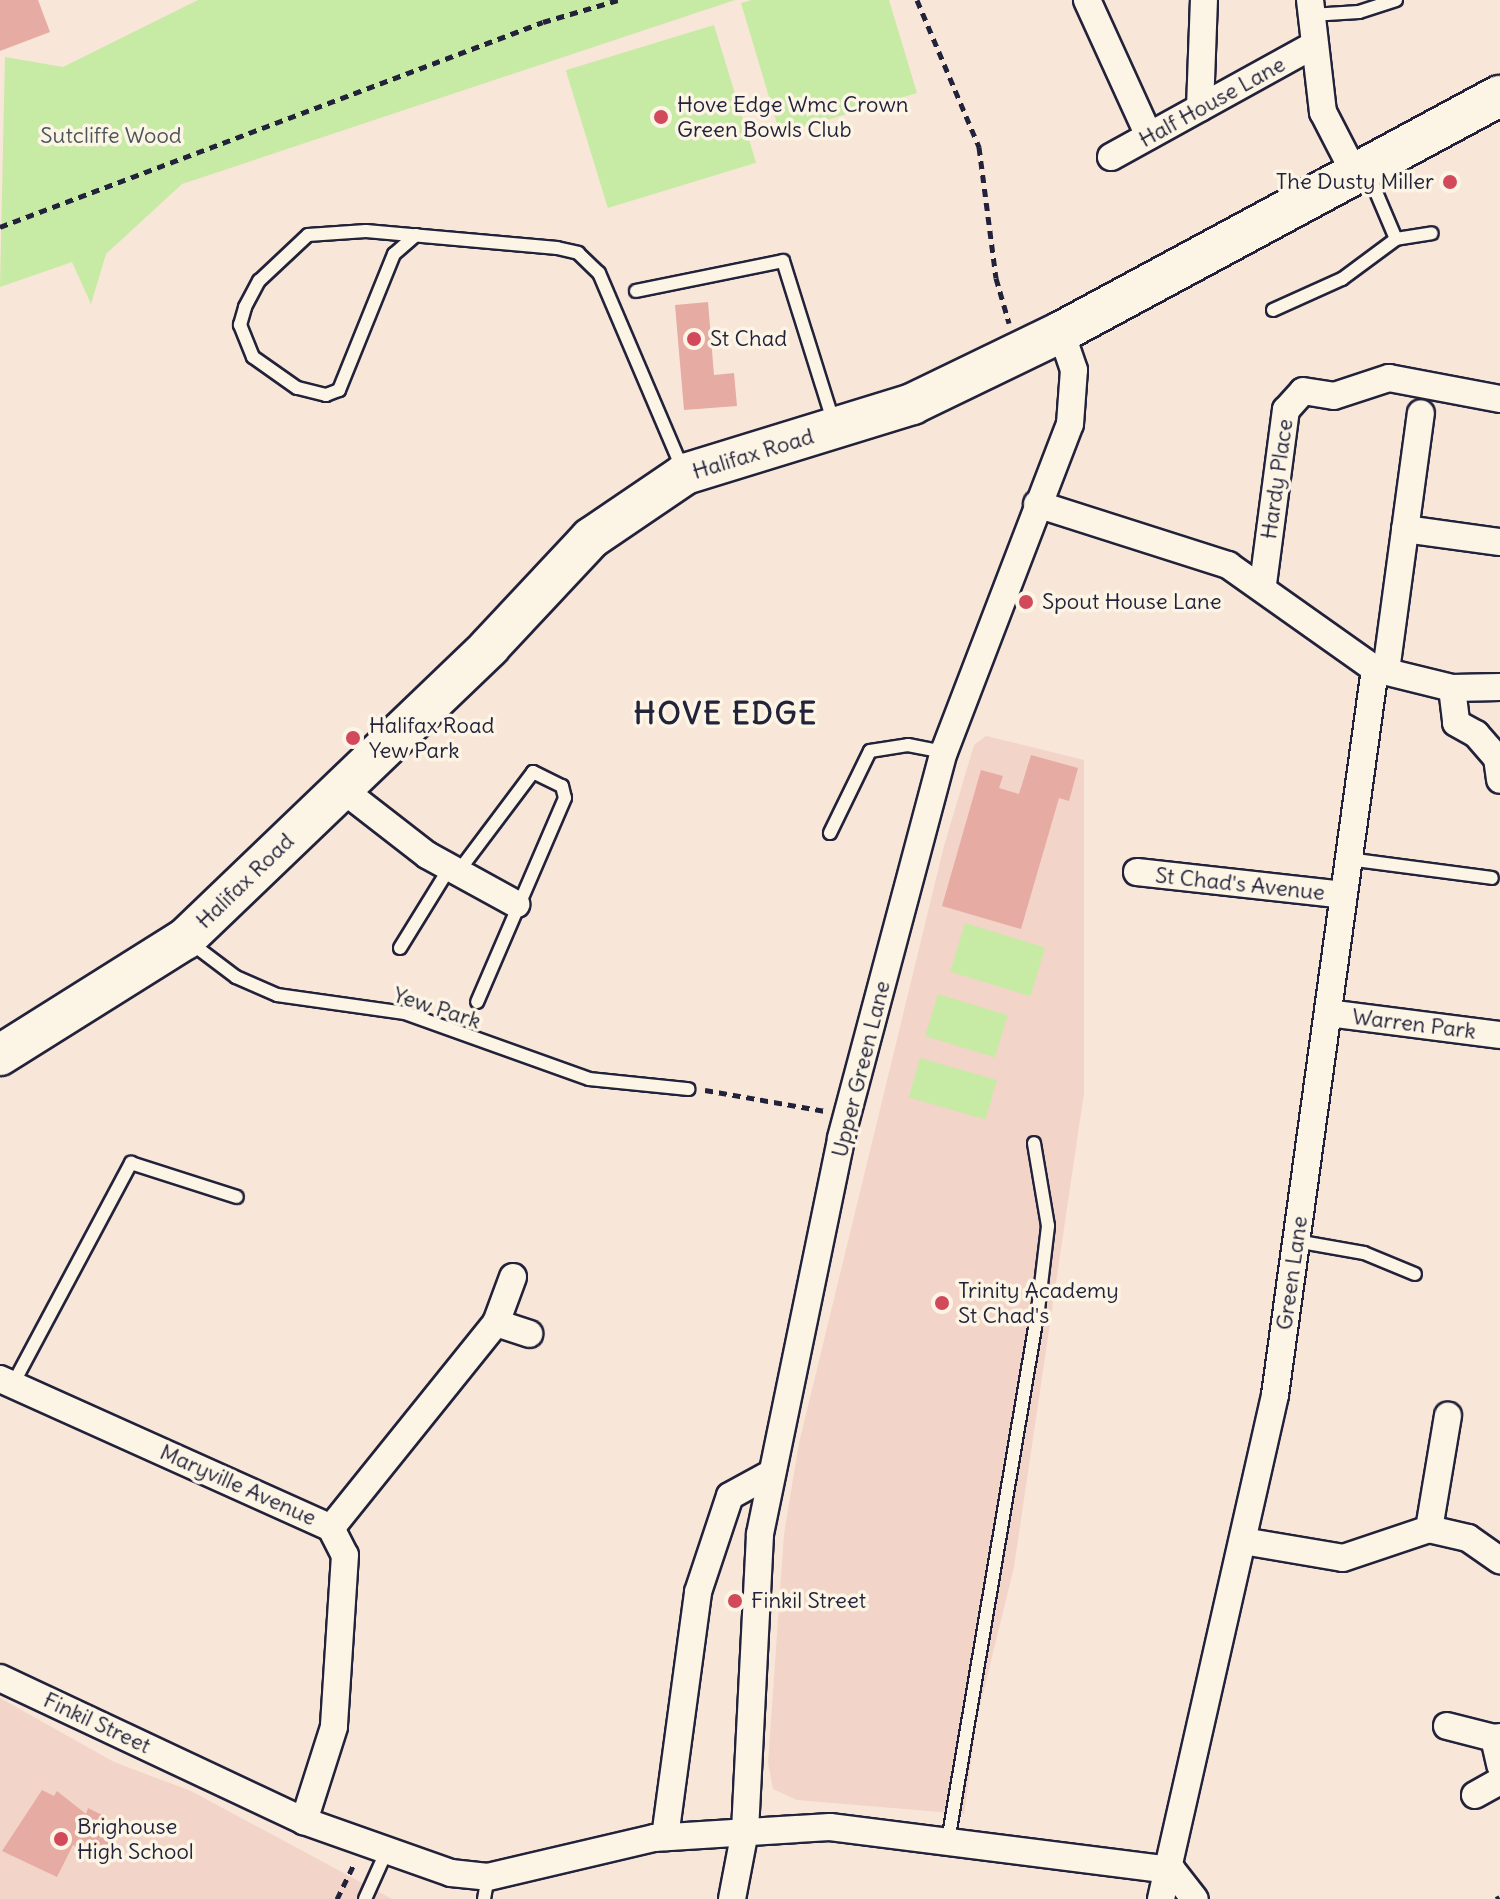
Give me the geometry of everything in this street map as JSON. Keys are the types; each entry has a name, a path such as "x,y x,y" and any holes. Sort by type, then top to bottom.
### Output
{"main road":[{"name":"Halifax Road","path":"0,1055 185,939 342,789 591,538 685,474 912,404 1061,332 1359,169 1500,96"}],"street":[{"path":"1087,0 1149,136"},
{"path":"1200,108 1204,0"},
{"name":"Half House Lane","path":"1310,8 1312,46 1323,112 1359,169"},
{"name":"Half House Lane","path":"1111,157 1312,46"},
{"name":"Upper Green Lane","path":"732,1899 745,1831 760,1534 772,1473 847,1117 944,752 1070,424 1074,370 1061,332"},
{"name":"Hardy Place","path":"1263,584 1286,410 1303,391 1334,396 1389,378 1500,399"},
{"name":"Green Lane","path":"1161,1899 1172,1870 1275,1395 1348,859 1405,529 1421,413"},
{"path":"1037,504 1228,565 1263,584 1380,670 1452,688 1500,687"},
{"path":"1405,529 1500,542"},
{"path":"1452,688 1456,723 1476,734 1497,758 1500,780"},
{"path":"342,789 454,870 516,904"},
{"name":"St Chad's Avenue","path":"1137,872 1344,895"},
{"name":"Warren Park","path":"1328,1013 1500,1035"},
{"path":"331,1528 496,1323 513,1277"},
{"path":"496,1323 529,1334"},
{"name":"Maryville Avenue","path":"6,1381 331,1528 345,1555 334,1727 304,1821"},
{"path":"1429,1529 1448,1416"},
{"path":"665,1837 698,1592 730,1496 772,1473"},
{"path":"1243,1541 1343,1558 1429,1529 1468,1538 1500,1560"},
{"name":"Finkil Street","path":"0,1678 304,1821 486,1888 665,1837 830,1827 1172,1870"},
{"path":"1447,1726 1497,1738 1500,1765"},
{"path":"1475,1795 1500,1781"},
{"path":"1172,1870 1195,1899"}],"lane":[{"path":"1310,8 1359,12 1396,0"},
{"path":"1359,169 1396,239"},
{"path":"416,235 394,254 339,390 326,395 297,388 253,357 240,325 245,307 259,281 308,235 338,230 416,235 578,253 599,273 685,474"},
{"path":"1273,310 1342,279 1396,239 1432,233"},
{"path":"636,291 783,261 835,428"},
{"path":"830,833 870,751 908,745 944,752"},
{"path":"400,948 454,870 533,772 546,774 565,798 516,904 477,1002"},
{"path":"1348,859 1492,878"},
{"name":"Yew Park","path":"185,939 236,977 277,995 405,1013 589,1079 688,1089"},
{"path":"948,1841 1038,1310 1048,1226 1034,1143"},
{"path":"6,1381 131,1163 237,1197"},
{"path":"1296,1241 1364,1253 1415,1274"},
{"path":"365,1899 376,1846"}],"path":[{"path":"0,227 543,22 618,0"},
{"path":"917,0 979,147 996,278 1018,352"},
{"path":"688,1089 744,1092 847,1117"},
{"path":"337,1899 376,1846"}],"shaded area":[{"name":"Trinity Academy St Chad's","path":"986,736 1084,760 1084,1093 1014,1567 977,1718 964,1814 797,1800 773,1789 768,1763 784,1534 799,1443 944,846 974,745"},
{"path":"0,1698 114,1762 191,1791 392,1899 0,1899"}],"green space":[{"name":"Sutcliffe Wood","path":"198,0 735,0 182,184 106,254 91,304 72,262 0,287 5,57 63,67"},
{"name":"Hove Edge Wmc Crown Green Bowls Club","path":"752,0 889,0 917,93 780,134 741,3"},
{"name":"Hove Edge Wmc Crown Green Bowls Club","path":"714,25 756,163 608,208 566,70"},
{"path":"965,923 1045,948 1030,996 950,972"},
{"path":"938,994 1008,1015 995,1057 925,1036"},
{"path":"920,1058 997,1080 986,1119 909,1097"}],"building":[{"path":"0,0 38,0 50,32 0,51"},
{"name":"St Chad","path":"708,302 714,375 734,373 737,406 684,410 675,305"},
{"path":"1031,755 1078,768 1069,801 1059,798 1021,929 942,906 981,770 1003,776 999,788 1019,794"},
{"path":"42,1790 54,1796 57,1791 86,1814 88,1808 104,1816 101,1823 113,1830 104,1860 73,1845 57,1877 2,1851"}],"place":[{"name":"Hove Edge Wmc Crown Green Bowls Club","path":"661,117"},
{"name":"The Dusty Miller","path":"1450,182"},
{"name":"St Chad","path":"694,339"},
{"name":"Spout House Lane","path":"1026,602"},
{"name":"Halifax Road Yew Park","path":"353,738"},
{"name":"Trinity Academy St Chad's","path":"942,1303"},
{"name":"Finkil Street","path":"735,1601"},
{"name":"Brighouse High School","path":"61,1839"}],"district":[{"name":"HOVE EDGE","path":"726,713"}]}
